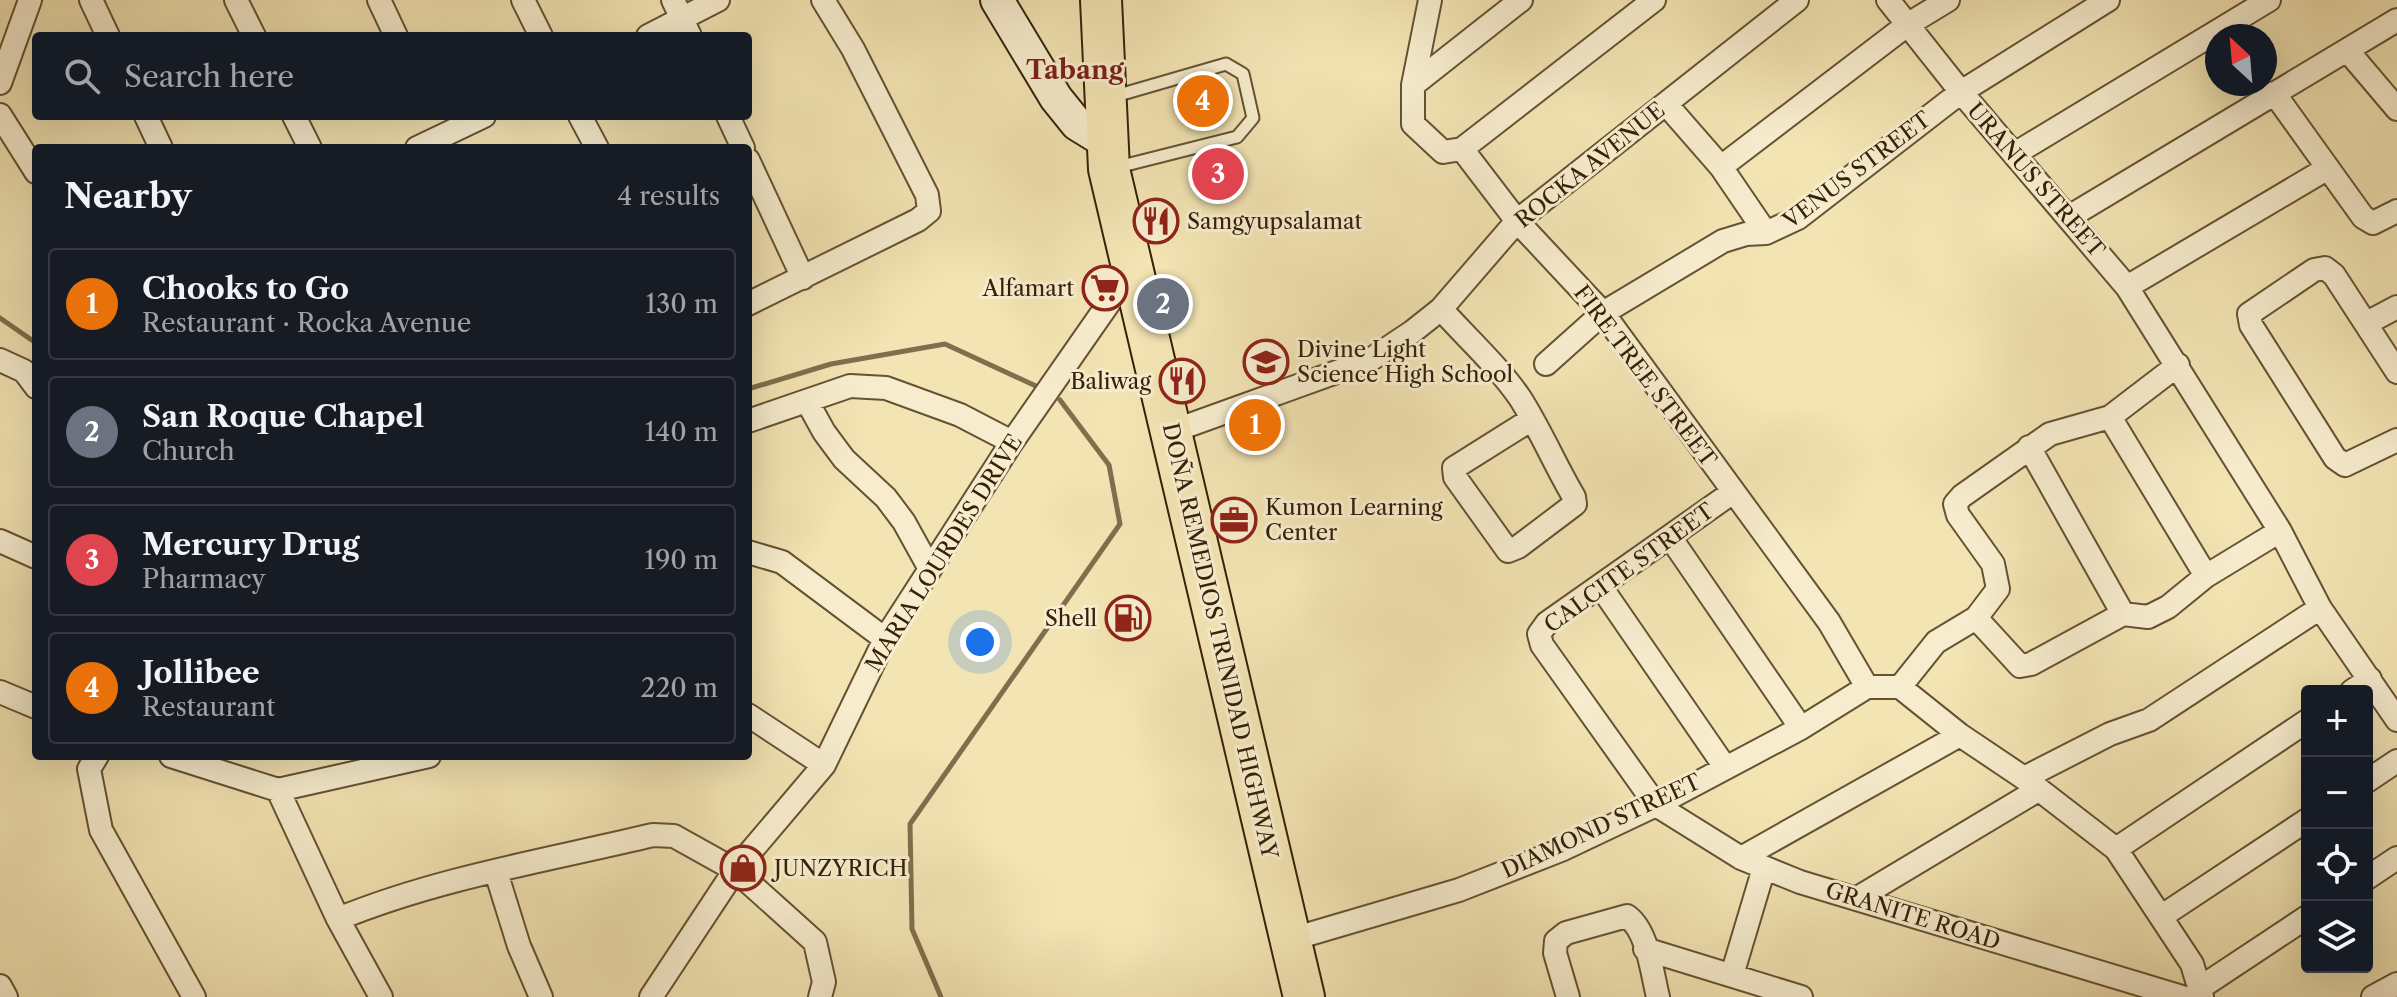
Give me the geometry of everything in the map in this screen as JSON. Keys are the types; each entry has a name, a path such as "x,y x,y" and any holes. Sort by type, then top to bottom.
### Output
{"highway":[{"name":"DOÑA REMEDIOS TRINIDAD HIGHWAY","path":"1101,0 1108,156 1173,431 1221,654 1304,997"}],"street":[{"path":"0,83 30,0"},
{"path":"91,0 106,32"},
{"path":"236,0 252,32"},
{"path":"379,0 394,32"},
{"path":"523,0 539,32"},
{"path":"656,32 718,0"},
{"path":"752,302 918,220 929,211 927,195 823,0"},
{"path":"997,0 1056,98 1108,156"},
{"path":"1430,0 1413,85 1413,124 1443,152 1462,149 1654,0"},
{"path":"1413,85 1521,0"},
{"name":"ROCKA AVENUE","path":"1173,431 1370,360 1441,309 1517,221 1797,0"},
{"name":"URANUS STREET","path":"1888,0 1961,92 2127,287 2280,531 2361,685"},
{"path":"1721,167 1907,25 1948,0"},
{"name":"VENUS STREET","path":"1546,364 1603,313 1723,241 1746,234 1766,233 1798,218 1961,92 2108,0"},
{"path":"2016,153 2269,0"},
{"path":"2277,91 2397,20"},
{"path":"2347,50 2397,109"},
{"path":"2069,217 2269,96"},
{"path":"2276,96 2363,217 2373,223 2397,211"},
{"path":"1666,104 1721,167 1766,233"},
{"path":"0,115 32,166"},
{"path":"148,120 159,144"},
{"path":"296,120 308,144"},
{"path":"424,144 475,120"},
{"path":"582,120 595,144"},
{"path":"730,120 741,144"},
{"name":"FIRE TREE STREET","path":"1462,149 1517,221 1603,313 1829,622 1867,687"},
{"path":"2127,287 2328,168"},
{"path":"752,169 803,278"},
{"name":"MARIA LOURDES DRIVE","path":"651,997 735,870 824,765 885,639 1012,442 1134,267"},
{"path":"2397,372 2334,275 2325,268 2314,270 2249,314 2251,325 2335,458 2345,465 2397,440"},
{"path":"2367,323 2397,307"},
{"path":"1441,309 1510,386 1532,419 1574,497 1575,504 1518,547 1508,551 1455,477 1454,468 1532,419"},
{"path":"0,360 24,371 32,382"},
{"path":"1900,687 1936,642 1976,618 1998,589 1993,564 1958,515 1955,504 2029,447 2050,434 2110,417 2178,365"},
{"path":"752,420 850,386 886,388 960,415 1012,442"},
{"path":"808,403 844,459 886,498 904,522 930,569"},
{"path":"2110,417 2206,576"},
{"path":"2029,447 2123,614"},
{"name":"CALCITE STREET","path":"1656,805 1542,645 1539,634 1547,623 1733,492"},
{"path":"1976,618 2020,666 2031,664 2123,614 2148,617 2168,607 2206,576 2280,531"},
{"path":"1670,537 1801,728"},
{"path":"0,541 32,555"},
{"path":"752,553 782,562 885,639"},
{"path":"1601,587 1725,767"},
{"path":"1856,899 2110,734 2149,720 2320,608"},
{"path":"1867,687 1900,687 2116,849 2192,964 2195,994 2301,921"},
{"name":"DIAMOND STREET","path":"1289,940 1459,890 1561,850 1656,805 1801,728 1867,687"},
{"path":"0,692 32,705"},
{"name":"URANUS STREET","path":"2373,697 2397,720"},
{"path":"752,718 824,765"},
{"path":"2116,849 2301,725"},
{"path":"1741,858 1960,735"},
{"path":"95,760 89,769 101,830 194,997"},
{"path":"184,760 278,790 411,760"},
{"path":"2373,777 2397,761"},
{"path":"278,790 338,919 381,997"},
{"name":"GRANITE ROAD","path":"1656,805 1741,858 1764,868 1856,899 2195,994"},
{"path":"2162,916 2301,824"},
{"path":"338,919 384,900 496,872 653,835 674,836 735,870 815,942 824,982 820,997"},
{"path":"2373,874 2397,858"},
{"path":"1736,986 1764,868"},
{"path":"496,872 519,946 541,997"},
{"path":"1568,997 1555,953 1556,941 1566,933 1627,916 1635,921 1658,997"},
{"path":"1645,949 1736,986 1801,997"},
{"path":"2373,997 2397,984"},
{"path":"0,986 6,997"}],"lane":[{"path":"1105,100 1226,64 1243,74 1253,118 1237,137 1108,156"}],"waterway":[{"path":"0,318 32,340"},
{"path":"752,388 831,364 945,344 1038,387"},
{"path":"941,997 912,929 910,824 1120,524 1109,465 1060,400"}],"place":[{"name":"Jollibee","path":"1203,101"},
{"name":"Mercury Drug","path":"1218,174"},
{"name":"Samgyupsalamat","path":"1156,221"},
{"name":"Alfamart","path":"1105,288"},
{"name":"San Roque Chapel","path":"1163,304"},
{"name":"Divine Light Science High School","path":"1266,362"},
{"name":"Baliwag","path":"1182,381"},
{"name":"Chooks to Go","path":"1255,425"},
{"name":"Kumon Learning Center","path":"1234,520"},
{"name":"Shell","path":"1128,618"},
{"name":"JUNZYRICH","path":"743,868"}],"district":[{"name":"Tabang","path":"1075,70"}]}
